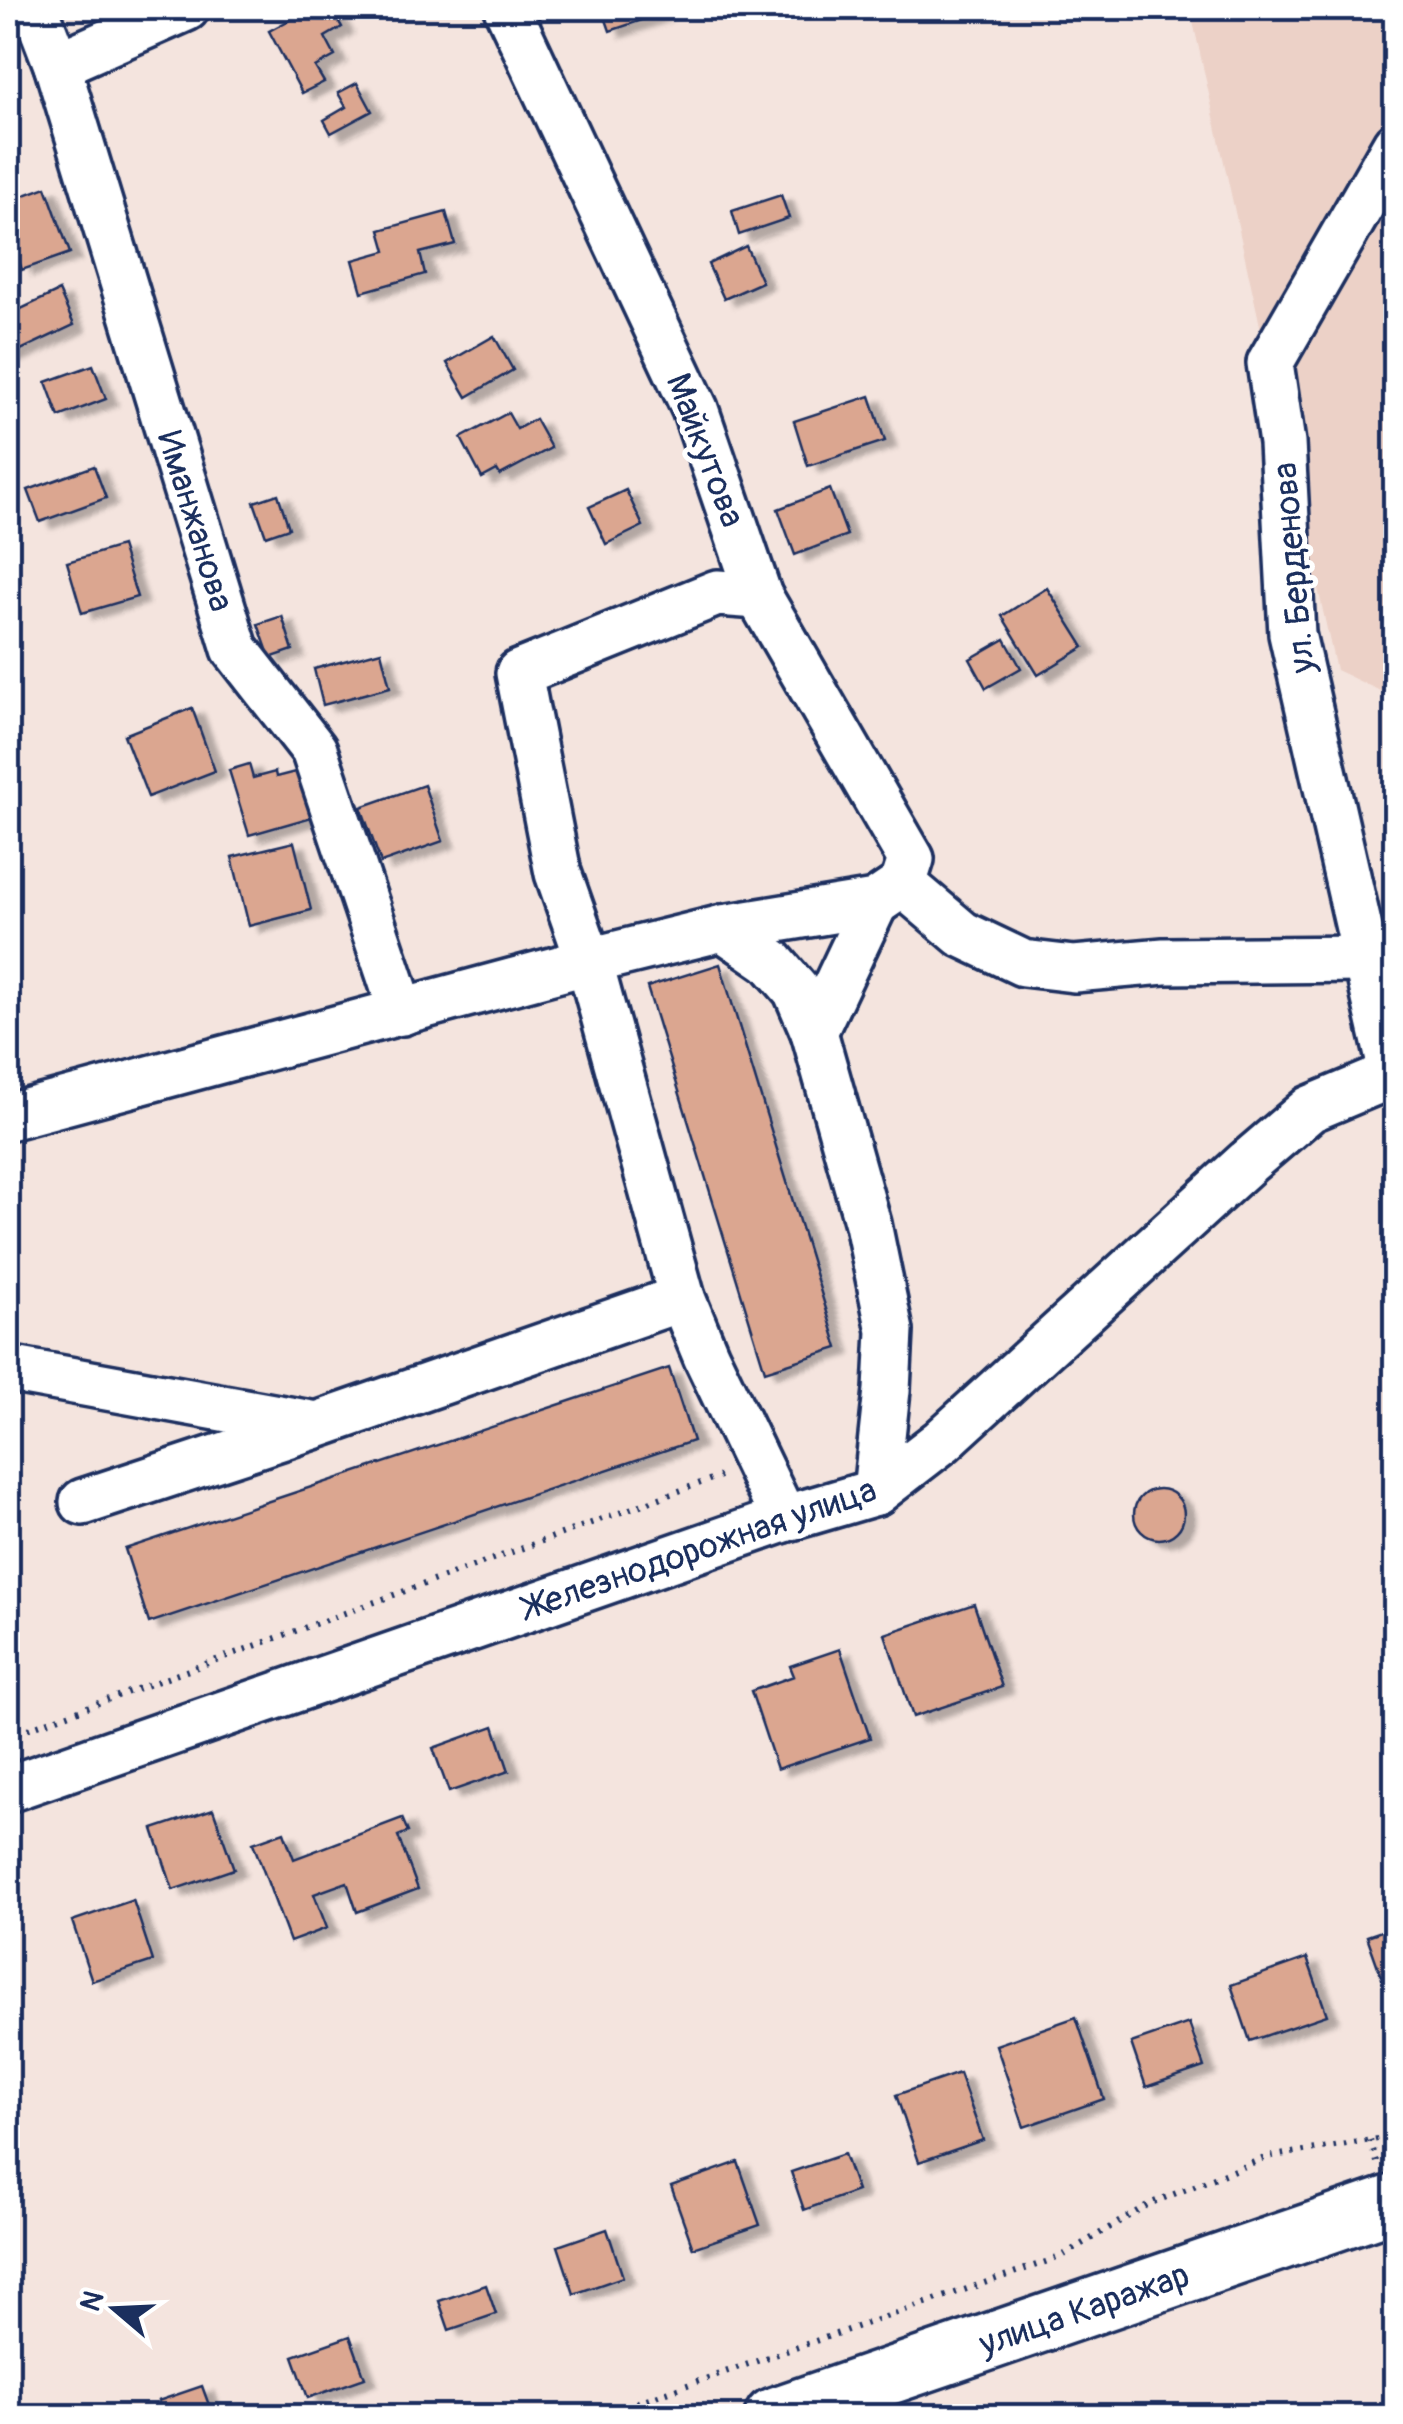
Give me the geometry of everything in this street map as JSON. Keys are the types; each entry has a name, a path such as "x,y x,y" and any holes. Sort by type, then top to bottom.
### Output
{"main road":[{"name":"улица Каражар","path":"773,2416 1396,2202"}],"street":[{"name":"Иманжанова","path":"35,8 58,64 235,649 314,750 402,1012"},
{"path":"58,64 186,8"},
{"name":"Майкутова","path":"507,8 695,409 759,596 911,859 889,893"},
{"name":"ул. Берденова","path":"1394,1073 1292,634 1282,442 1270,363 1396,144"},
{"path":"759,596 717,593 518,672 558,873 588,962 682,1298 784,1519"},
{"path":"8,1117 588,962 889,893 1023,963 1074,969 1164,960 1366,959"},
{"path":"814,1032 889,893"},
{"path":"723,928 771,961 796,990 814,1032 868,1224 890,1331 876,1492"},
{"name":"Железнодорожная улица","path":"8,1789 784,1519 876,1492 942,1441 1310,1109 1394,1073"},
{"path":"83,1502 682,1298"},
{"path":"8,1369 316,1425"}],"path":[{"path":"8,1736 758,1462"},
{"path":"597,2416 1060,2257 1149,2204 1267,2157 1396,2136"}],"shaded area":[{"path":"1190,8 1395,8 1395,698 1336,670"}],"building":[{"path":"312,8 331,8 342,27 325,37 335,56 315,67 324,82 302,93 269,31"},
{"path":"602,8 658,8 660,14 610,31"},
{"path":"357,83 372,111 331,133 324,120 346,107 338,93"},
{"path":"46,187 70,253 22,270 8,229 8,201"},
{"path":"781,195 789,218 739,235 732,211"},
{"path":"446,212 455,244 420,253 425,274 362,292 353,260 386,251 380,230"},
{"path":"746,246 762,282 724,299 708,264"},
{"path":"59,291 74,325 8,356 8,315"},
{"path":"494,336 513,370 467,397 447,363"},
{"path":"93,365 106,399 59,417 46,382"},
{"path":"870,396 885,441 808,466 794,421"},
{"path":"508,413 517,429 535,419 551,448 500,475 497,470 482,478 461,438"},
{"path":"94,466 106,498 40,522 28,490"},
{"path":"830,489 847,535 795,555 778,509"},
{"path":"626,490 643,526 606,544 589,507"},
{"path":"278,494 289,528 266,536 254,502"},
{"path":"121,546 137,597 82,613 67,562"},
{"path":"1047,588 1084,647 1038,675 1002,616"},
{"path":"282,616 293,650 270,658 258,624"},
{"path":"1005,639 1021,668 986,688 970,659"},
{"path":"381,651 390,687 323,705 314,669"},
{"path":"192,708 215,771 148,797 124,735"},
{"path":"249,764 253,778 299,771 319,815 249,835 229,770"},
{"path":"424,785 443,841 381,863 361,807"},
{"path":"294,842 311,910 249,926 232,857"},
{"path":"720,964 838,1348 765,1371 647,987"},
{"path":"669,1368 693,1441 149,1623 125,1549"},
{"path":"1159,1489 1177,1496 1184,1514 1177,1532 1159,1539 1141,1532 1134,1514 1141,1496"},
{"path":"974,1604 1002,1687 913,1717 885,1634"},
{"path":"840,1649 870,1738 777,1769 751,1691 794,1676 790,1666"},
{"path":"494,1726 509,1771 449,1792 433,1748"},
{"path":"213,1809 234,1869 173,1890 153,1829"},
{"path":"402,1818 408,1832 398,1836 418,1889 357,1912 347,1882 314,1894 327,1928 290,1942 253,1843 284,1832 294,1859"},
{"path":"133,1900 153,1961 92,1981 72,1921"},
{"path":"1396,1926 1396,1980 1384,1984 1367,1936"},
{"path":"1307,1958 1327,2015 1250,2041 1231,1985"},
{"path":"1076,2017 1104,2099 1024,2127 996,2045"},
{"path":"1189,2023 1204,2067 1146,2087 1131,2043"},
{"path":"959,2073 983,2140 919,2162 896,2095"},
{"path":"844,2154 857,2191 804,2210 791,2172"},
{"path":"738,2162 760,2225 693,2248 671,2186"},
{"path":"607,2229 623,2277 574,2294 558,2246"},
{"path":"486,2285 496,2314 449,2330 439,2301"},
{"path":"350,2336 365,2378 308,2398 293,2356"},
{"path":"202,2386 213,2416 163,2416 158,2401"}]}
